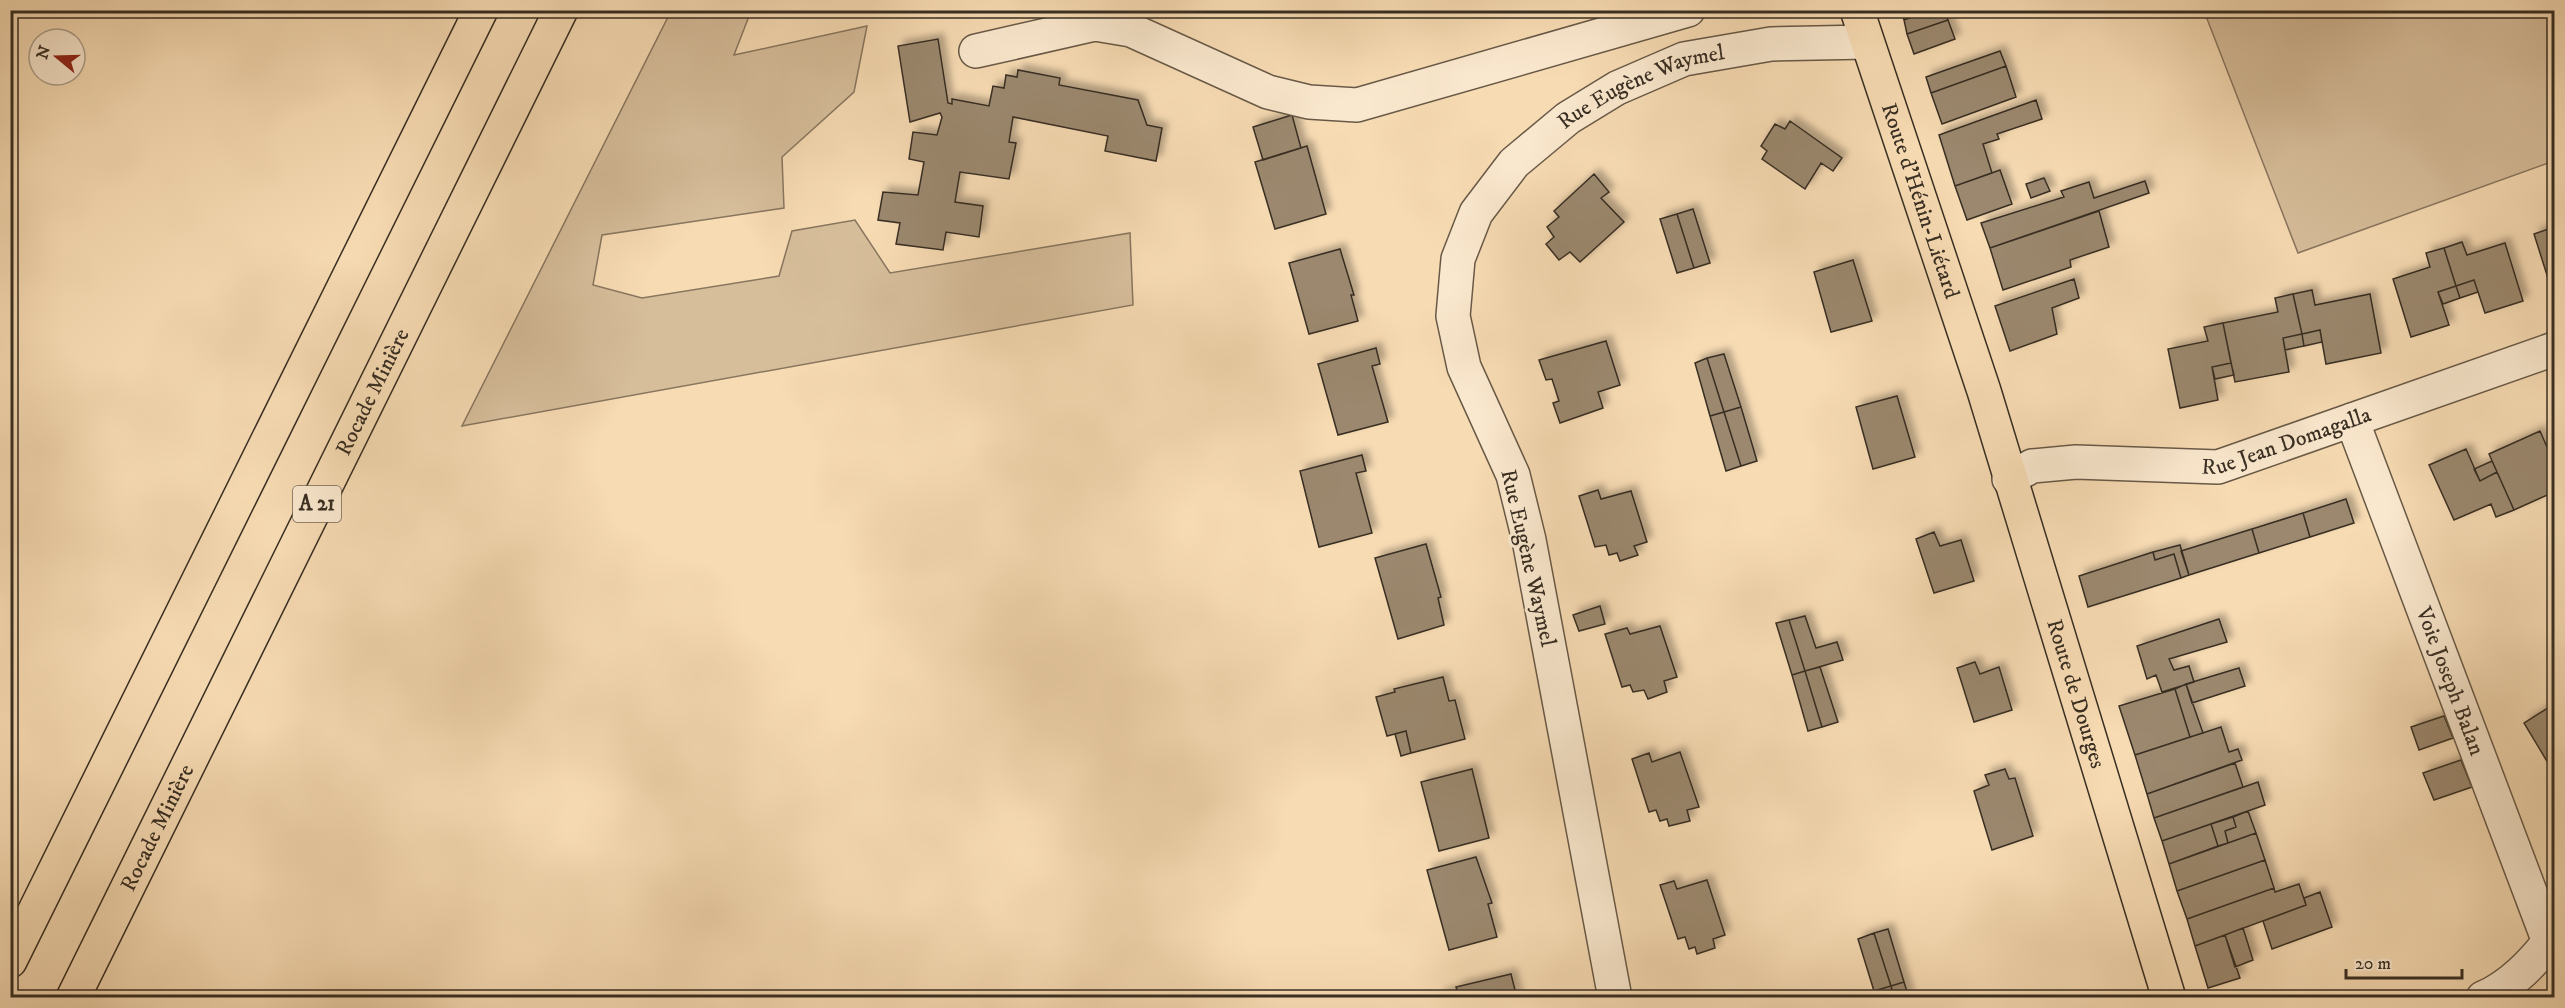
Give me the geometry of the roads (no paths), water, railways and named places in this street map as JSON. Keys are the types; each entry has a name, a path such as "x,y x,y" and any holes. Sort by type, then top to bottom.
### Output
{"main road":[{"path":"10,961 481,10"},
{"name":"Rocade Minière","path":"73,998 561,10"},
{"name":"Route d'Hénin-Liétard","path":"1857,10 1984,391"},
{"name":"Route de Dourges","path":"1984,391 2169,998"}],"street":[{"path":"976,51 1095,24 1131,30 1268,92 1309,102 1357,105 1688,10"},
{"name":"Rue Eugène Waymel","path":"1615,998 1521,507 1513,475 1464,367 1453,316 1458,259 1476,213 1514,163 1568,118 1617,88 1684,59 1771,44 1867,42"},
{"name":"Rue Jean Domagalla","path":"2009,478 2032,466 2076,462 2218,467 2554,349"},
{"name":"Voie Joseph Balan","path":"2352,420 2552,939"},
{"path":"2483,998 2496,992 2530,966 2552,939"}]}
